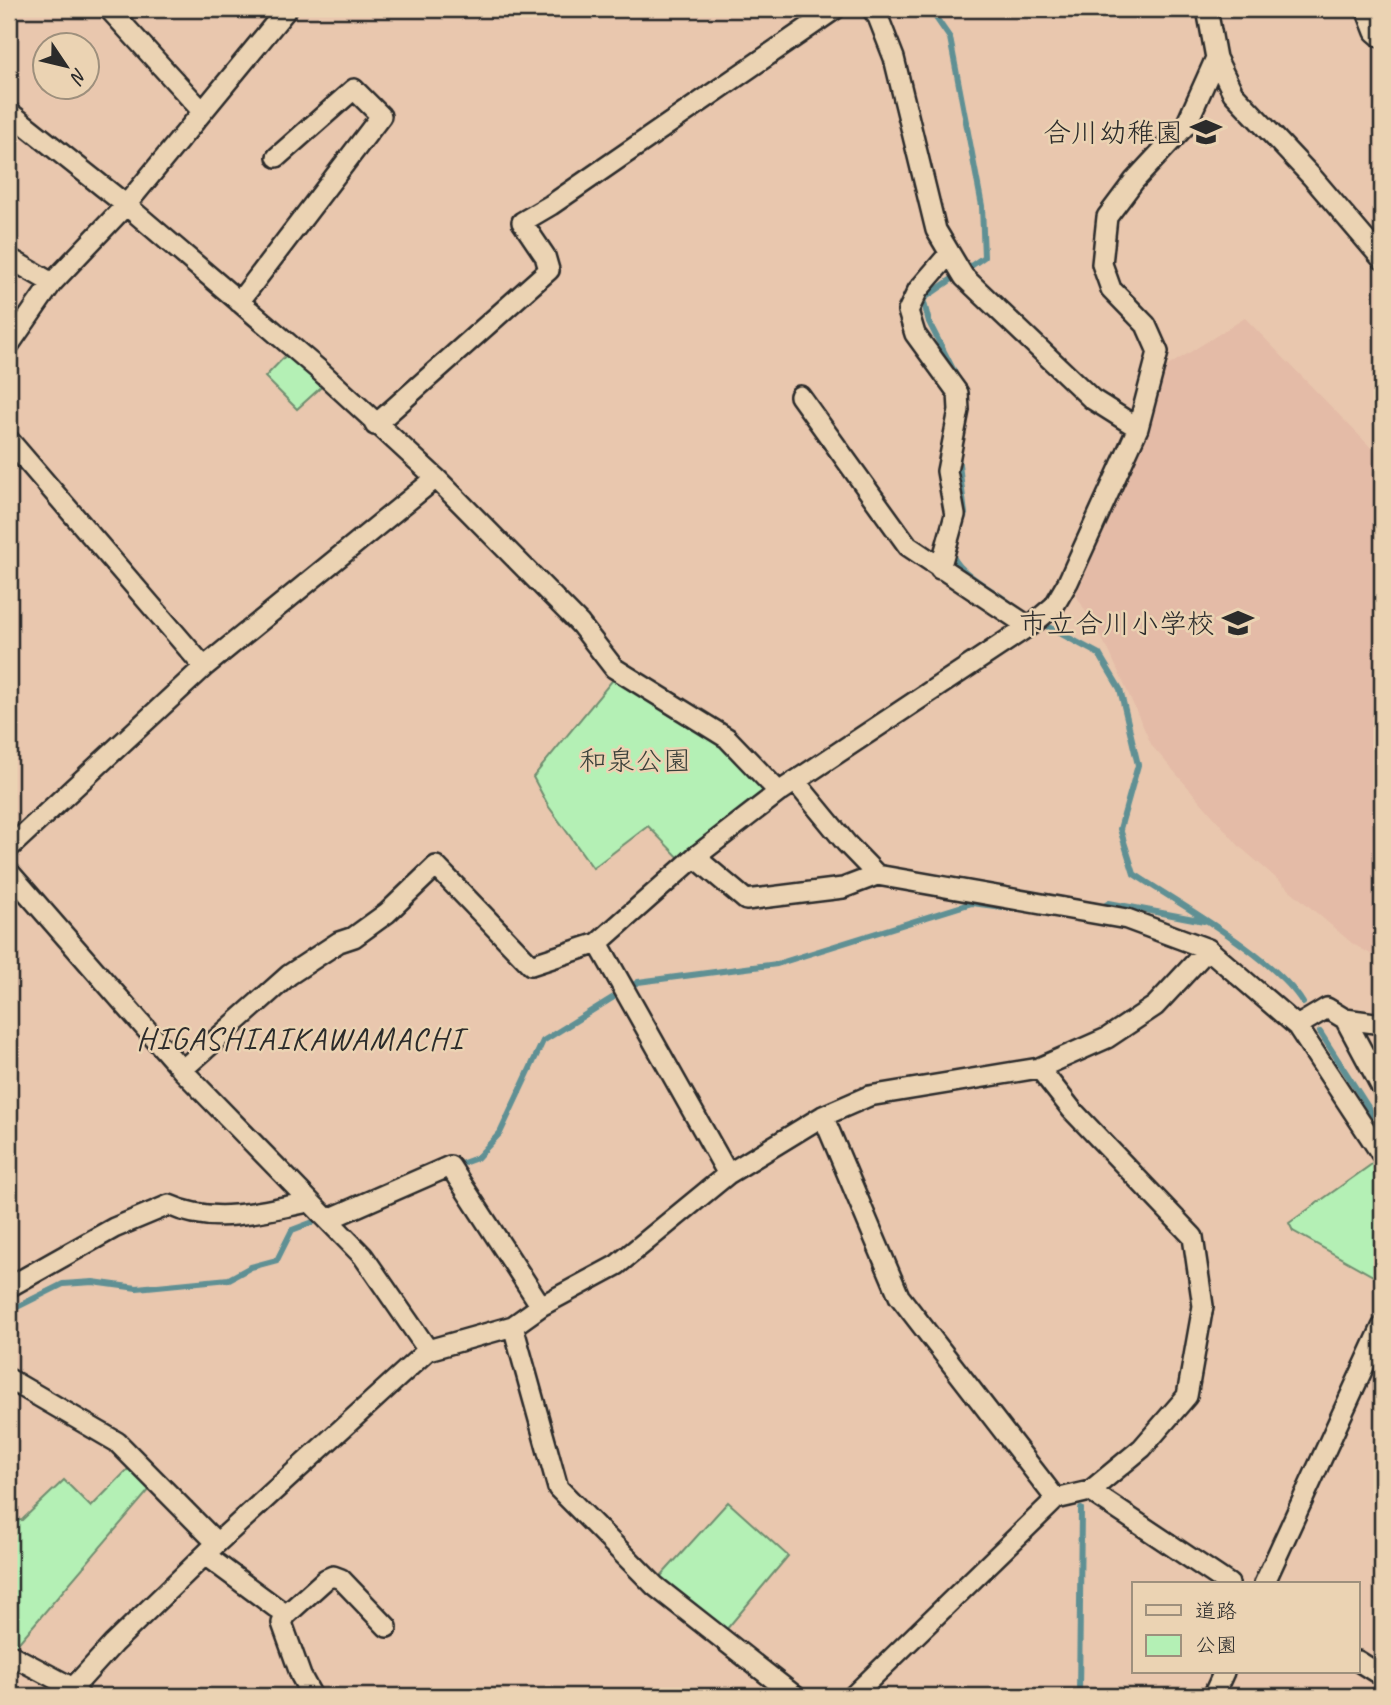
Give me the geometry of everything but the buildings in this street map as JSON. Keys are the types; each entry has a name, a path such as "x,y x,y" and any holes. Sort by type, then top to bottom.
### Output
{"street":[{"path":"109,9 202,111"},
{"path":"9,345 52,283 126,205 287,9"},
{"path":"375,425 549,270 545,256 522,222 551,205 835,9"},
{"path":"872,9 894,58 936,230 949,254 964,277 1092,399 1138,428"},
{"path":"1207,9 1216,58 1233,93 1312,177 1382,259"},
{"path":"1366,9 1375,32 1382,38"},
{"path":"182,1070 289,975 339,942 354,937 387,913 436,866 531,965 598,943 695,857 787,786 1037,620 1068,582 1138,428 1158,352 1146,325 1111,289 1102,264 1107,217 1134,181 1186,125 1216,58"},
{"path":"239,302 381,116 354,89 277,158"},
{"path":"9,112 126,205 318,369 375,425 436,478 580,624 614,668 727,738 787,786 877,875"},
{"path":"940,569 956,515 947,471 959,410 958,393 915,334 908,311 918,290 949,254"},
{"path":"9,258 52,283"},
{"path":"800,396 908,546 940,569 1037,620"},
{"path":"9,440 204,667"},
{"path":"9,848 204,667 436,478"},
{"path":"695,857 746,900 843,888 877,875 1127,919 1208,949 1297,1026 1382,1155"},
{"path":"9,872 182,1070 363,1256 428,1350"},
{"path":"598,943 728,1174"},
{"path":"9,1654 77,1692 113,1644 211,1549 428,1350 513,1326 541,1306 617,1265 728,1174 823,1116 869,1096 1039,1068 1107,1038 1155,1006 1208,949"},
{"path":"1297,1026 1327,1008 1345,1019 1382,1024"},
{"path":"1345,1019 1382,1088"},
{"path":"853,1696 1056,1499 1090,1491 1142,1448 1187,1396 1203,1306 1193,1237 1072,1110 1039,1068"},
{"path":"823,1116 899,1296 1056,1499"},
{"path":"329,1219 450,1166 541,1306"},
{"path":"9,1287 114,1228 169,1205 191,1215 233,1217 309,1202"},
{"path":"513,1326 558,1488 655,1586 795,1696"},
{"path":"1265,1582 1382,1327"},
{"path":"9,1379 117,1442 211,1549 286,1615"},
{"path":"1090,1491 1226,1582"},
{"path":"312,1696 301,1676 282,1623 286,1615 326,1579 333,1576 341,1578 387,1627"},
{"path":"1360,1662 1382,1675"},
{"path":"1213,1696 1223,1674"}],"shaded area":[{"name":"市立合川小学校","path":"1245,318 1382,459 1382,957 1374,956 1353,944 1240,847 1152,746 1109,651 1076,595 1137,455 1163,369"}],"green space":[{"path":"293,348 329,380 297,409 265,377"},
{"name":"和泉公園","path":"620,671 727,738 779,792 686,865 648,826 593,868 549,807 533,777"},
{"path":"1382,1157 1382,1281 1293,1231 1289,1223"},
{"path":"136,1461 156,1482 9,1654 9,1521 22,1520 64,1480 91,1507"},
{"path":"728,1502 788,1556 726,1630 660,1577"}],"waterway":[{"path":"930,9 950,38 982,206 984,257 923,299 929,322 959,381"},
{"path":"958,456 965,514 961,524"},
{"path":"952,550 954,558 966,572 1011,604"},
{"path":"1041,623 1099,654 1120,689 1138,765 1120,829 1134,874 1250,950 1272,968 1303,1003"},
{"path":"455,1166 477,1158 500,1133 543,1041 638,982 777,964 972,903 1010,908"},
{"path":"1099,909 1109,903 1204,921"},
{"path":"1320,1032 1382,1129"},
{"path":"9,1311 63,1284 93,1282 137,1288 229,1279 251,1267 277,1260 292,1230 321,1219"},
{"path":"1079,1696 1081,1509"}],"place":[{"name":"合川幼稚園","path":"1206,132"},
{"name":"市立合川小学校","path":"1238,623"}],"district":[{"name":"HIGASHIAIKAWAMACHI","path":"300,1038"}]}
